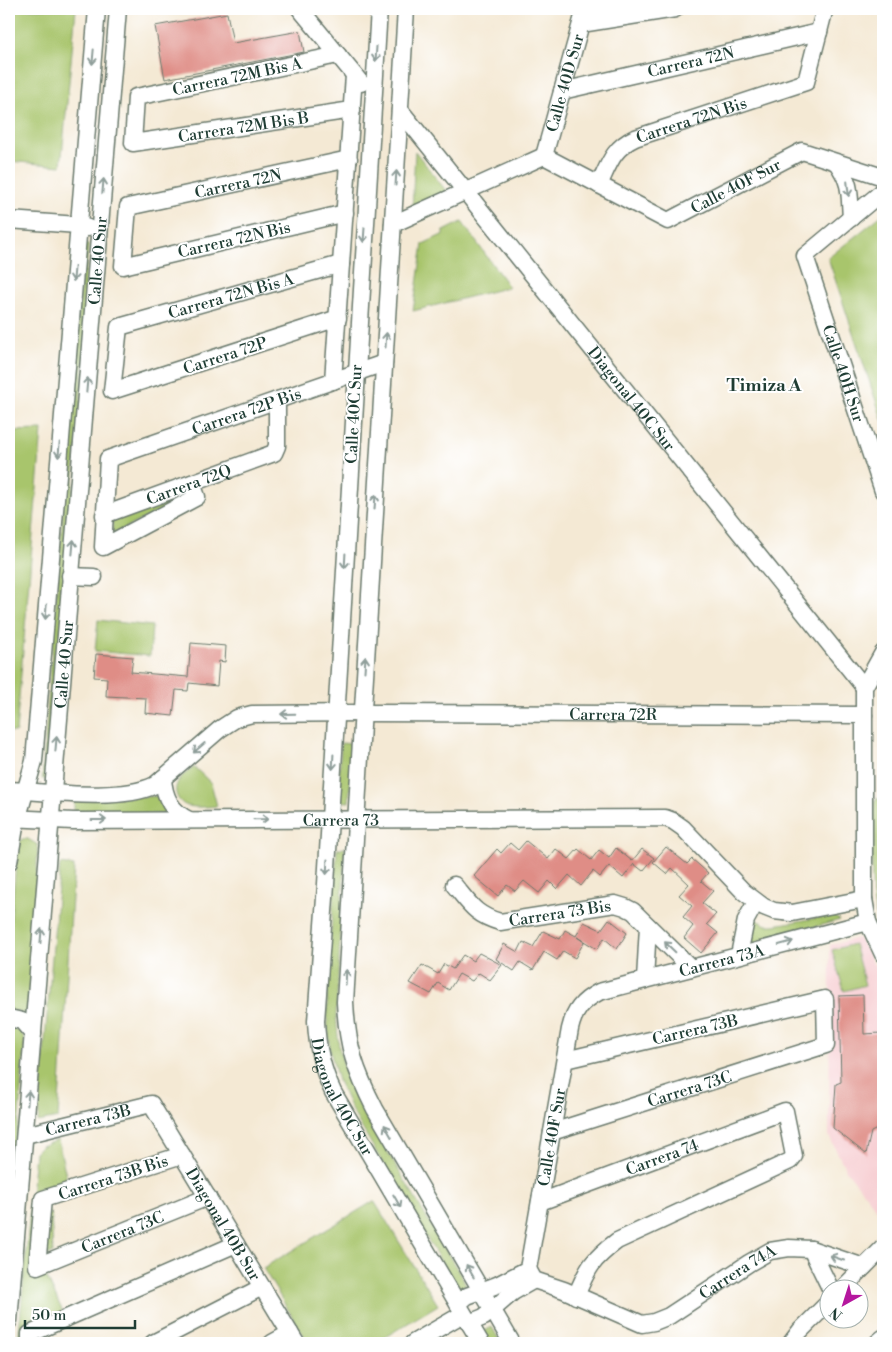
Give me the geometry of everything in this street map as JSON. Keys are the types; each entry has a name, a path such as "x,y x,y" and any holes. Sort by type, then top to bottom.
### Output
{"street":[{"name":"Calle 40 Sur","path":"9,862 17,790 34,760 97,9"},
{"name":"Calle 40 Sur","path":"9,1321 118,9"},
{"path":"300,9 373,99"},
{"name":"Calle 40C Sur","path":"330,818 379,9"},
{"name":"Calle 40C Sur","path":"356,818 406,9"},
{"path":"583,16 675,9"},
{"path":"819,32 824,12 821,9"},
{"name":"Calle 40D Sur","path":"544,156 583,16"},
{"name":"Carrera 72N Bis","path":"599,184 614,154 622,144 635,138 806,82 819,32"},
{"name":"Carrera 72N","path":"562,91 819,32"},
{"name":"Carrera 72M Bis A","path":"133,143 136,97 338,56"},
{"name":"Calle 40C Sur","path":"333,381 354,75"},
{"name":"Carrera 72M Bis B","path":"133,143 352,110"},
{"name":"Diagonal 40C Sur","path":"400,110 864,687"},
{"name":"Calle 40F Sur","path":"599,184 668,221 802,151 837,163"},
{"path":"393,224 544,156 599,184"},
{"name":"Carrera 72N","path":"128,207 349,159"},
{"path":"837,163 883,177"},
{"path":"837,163 846,177 849,186 850,218"},
{"path":"850,218 883,191"},
{"name":"Calle 40 Sur","path":"123,266 128,207"},
{"path":"78,225 90,222 101,213"},
{"name":"Carrera 72N Bis","path":"123,266 345,213"},
{"name":"Calle 40H Sur","path":"850,218 805,256 883,491"},
{"path":"9,220 78,225 99,234"},
{"name":"Carrera 72N Bis A","path":"112,391 118,327 341,264"},
{"name":"Carrera 72P","path":"112,391 338,318"},
{"name":"Carrera 72P Bis","path":"104,515 108,459 384,363"},
{"name":"Carrera 72Q","path":"104,515 274,453 277,446 277,400"},
{"path":"104,515 103,547 197,497 192,483"},
{"path":"70,576 94,577"},
{"path":"883,653 864,687 864,899 868,922 883,954"},
{"path":"17,790 72,794 130,792 147,789 155,785 220,729 237,718 252,714 362,713"},
{"name":"Carrera 72R","path":"362,713 864,715"},
{"path":"163,778 165,795 168,801 181,816 189,820"},
{"name":"Carrera 73","path":"13,818 50,820 189,820 657,817 674,821 683,828 744,892 756,902"},
{"name":"Diagonal 40C Sur","path":"330,818 316,1021 316,1040 320,1058 326,1078 333,1092 480,1343"},
{"name":"Diagonal 40C Sur","path":"356,818 345,1002 349,1044 363,1086 375,1109 512,1343"},
{"name":"Carrera 73 Bis","path":"454,885 474,909 486,918 500,922 615,904 621,905 633,912 648,926"},
{"path":"739,955 746,920 756,902 774,910 792,913 864,899"},
{"name":"Carrera 73A","path":"578,1007 587,998 598,992 868,922"},
{"path":"648,926 691,968"},
{"path":"645,980 648,926"},
{"name":"Carrera 73C","path":"552,1132 826,1045 825,999"},
{"name":"Carrera 73B","path":"565,1060 825,999"},
{"name":"Calle 40F Sur","path":"531,1274 540,1202 552,1132 572,1020 578,1007"},
{"path":"9,1018 22,1021 33,1034"},
{"name":"Carrera 73B","path":"24,1135 151,1104"},
{"name":"Diagonal 40B Sur","path":"151,1104 293,1338"},
{"name":"Carrera 74","path":"540,1202 785,1111 794,1156 790,1161 617,1241 600,1253 588,1268 576,1296"},
{"name":"Carrera 73B Bis","path":"37,1266 44,1199 182,1154"},
{"name":"Carrera 73C","path":"37,1266 208,1197"},
{"path":"30,1339 236,1244"},
{"name":"Carrera 74A","path":"531,1274 576,1296 642,1324 669,1316 770,1251 789,1248 811,1249 864,1267"},
{"path":"851,1280 883,1248"},
{"path":"811,1249 826,1280"},
{"path":"412,1343 463,1314 467,1296 531,1274"},
{"path":"463,1314 480,1320 531,1274"},
{"path":"152,1343 262,1287"},
{"path":"791,1343 820,1311"},
{"path":"272,1343 293,1338"},
{"path":"877,1343 883,1338"}],"shaded area":[{"path":"859,938 883,981 883,1217 846,1170 829,1136 830,945"}],"green space":[{"path":"9,9 76,9 61,166 9,161"},
{"path":"415,151 447,192 412,211"},
{"path":"883,214 883,422 828,258"},
{"path":"462,222 509,287 413,311 423,244 444,234 442,232"},
{"path":"84,244 88,245 85,278 89,300 48,780 42,779"},
{"path":"42,430 16,732 9,732 9,431"},
{"path":"187,492 189,496 113,534 112,521"},
{"path":"98,620 152,626 150,656 95,651"},
{"path":"341,743 353,744 349,802 338,801"},
{"path":"194,767 211,783 217,806 188,806 178,799 176,788 179,780"},
{"path":"161,796 169,814 74,814 74,799"},
{"path":"875,799 883,799 883,934 877,920 872,887"},
{"path":"22,839 28,839 38,845 29,1017 17,1011 9,1011 9,937 18,843"},
{"path":"345,848 336,1016 339,1047 347,1078 361,1107 466,1284 458,1291 352,1111 338,1081 330,1050 327,988 337,849"},
{"path":"60,864 74,866 58,1118 38,1122"},
{"path":"829,916 840,920 752,944 749,943 753,920 756,919 766,925 774,925"},
{"path":"854,944 865,985 844,991 832,950"},
{"path":"12,1028 21,1032 25,1039 9,1244 9,1029"},
{"path":"58,1140 68,1185 41,1195 33,1277 46,1276 63,1312 27,1343 18,1343 35,1152 41,1146"},
{"path":"374,1201 438,1305 375,1343 308,1343 263,1268"},
{"path":"51,1213 53,1253 43,1257 46,1214"},
{"path":"492,1327 501,1343 489,1343 482,1332"}],"building":[{"path":"227,13 233,43 300,31 304,52 165,79 155,26"},
{"path":"191,643 226,646 225,662 219,661 217,686 189,683 188,691 176,690 173,716 145,713 146,698 106,696 107,678 94,677 96,654 133,657 131,672 188,677"},
{"path":"526,841 548,859 556,849 569,859 578,849 591,860 599,850 609,858 616,848 632,861 642,849 654,858 643,871 634,864 623,878 609,866 600,877 593,871 581,886 569,875 557,889 549,881 539,893 524,881 515,891 507,885 498,896 474,876 497,849 501,853 510,843 518,850"},
{"path":"666,847 687,864 692,859 708,873 701,881 713,891 702,903 716,914 707,924 718,933 701,953 684,938 693,926 683,917 692,906 679,895 689,884 672,868 667,874 653,862"},
{"path":"609,919 627,933 617,949 604,938 597,949 577,937 584,942 575,958 563,951 557,960 544,952 533,970 520,962 514,971 496,959 504,944 518,952 523,942 533,947 543,931 560,939 565,930 576,936 584,922 601,930"},
{"path":"479,953 502,965 490,980 479,973 472,981 459,974 449,990 438,983 431,994 410,983 422,965 438,974 444,964 453,969 463,955 473,961"},
{"path":"863,995 864,1034 881,1033 883,1072 883,1126 871,1132 866,1154 833,1128 836,1084 841,1082 839,996"}],"district":[{"name":"Timiza A","path":"764,385"}]}
